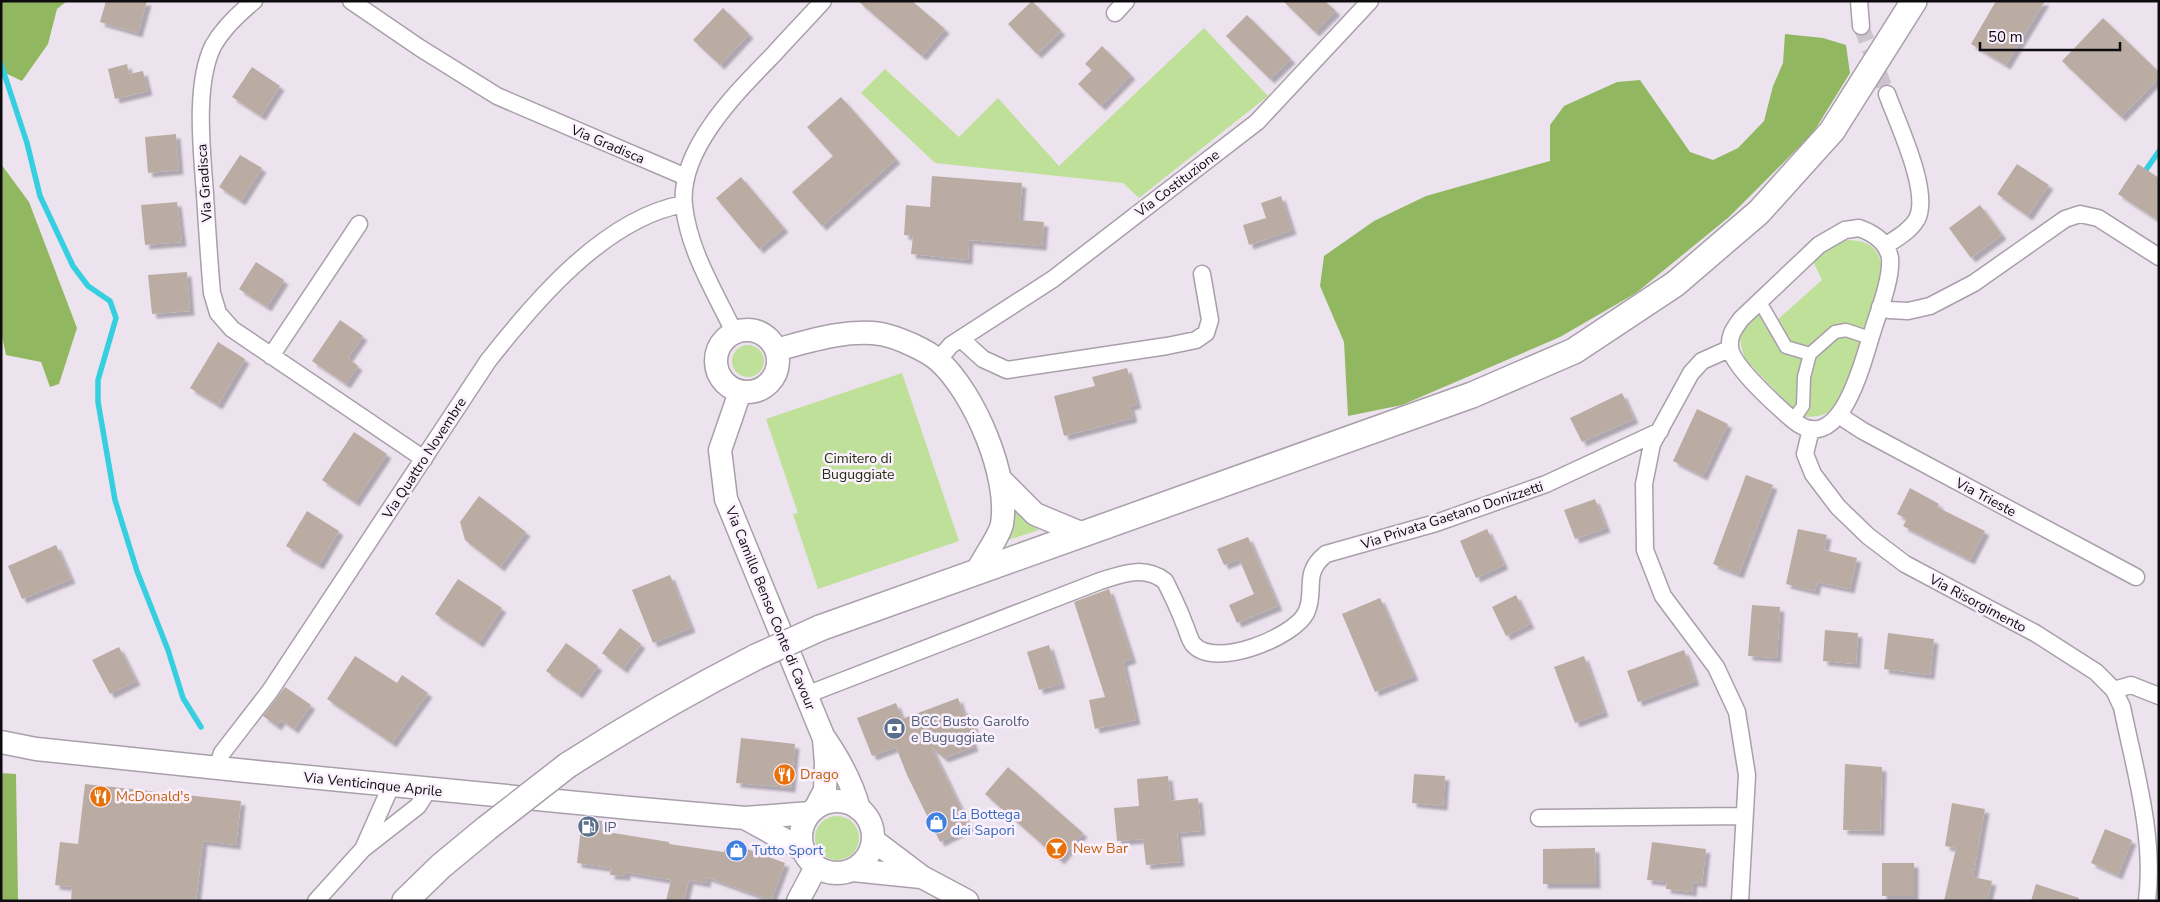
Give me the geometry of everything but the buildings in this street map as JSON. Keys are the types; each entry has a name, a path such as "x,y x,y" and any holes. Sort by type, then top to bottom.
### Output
{"main road":[{"path":"405,901 441,866 568,765 684,694 756,657 820,628 1472,395 1574,351 1675,284 1759,212 1832,131 1914,1"},
{"path":"754,330 767,338 776,350 777,369 767,385 750,393 740,392 723,382 715,364 720,345 734,332 754,330"},
{"path":"776,350 850,333 882,334 911,345 938,360 962,387 981,422 1001,480 1002,524 977,571"},
{"name":"Via Camillo Benso Conte di Cavour","path":"740,392 720,450 726,499 823,736 835,752 854,789 859,809"},
{"path":"1001,480 1035,514 1083,534"},
{"name":"Via Camillo Benso Conte di Cavour","path":"812,811 825,790 826,764 823,736"},
{"name":"Via Venticinque Aprile","path":"1,742 36,749 428,790 746,818 812,811"},
{"path":"798,901 810,858 801,831 812,811 825,803 837,801 849,803 859,809 867,818 872,829 873,840 870,852 863,862 853,870"},
{"name":"Via Venticinque Aprile","path":"746,818 810,858"},
{"path":"873,840 922,877 966,901"},
{"path":"810,858 834,873 853,870 922,877"}],"street":[{"name":"Via Gradisca","path":"254,1 224,29 213,46 203,86 201,142 212,293 218,313 232,329 424,459"},
{"name":"Via Gradisca","path":"351,1 420,48 497,96 686,178"},
{"path":"734,332 693,242 684,204 686,178 698,150 719,114 736,93 823,1"},
{"name":"Via Costituzione","path":"938,360 951,345 1053,278 1257,122 1370,1"},
{"path":"1859,1 1861,26"},
{"path":"1885,246 1908,231 1918,218 1922,201 1919,182 1887,94"},
{"name":"Via Quattro Novembre","path":"217,768 222,753 270,691 488,361 525,314 572,267 625,227 664,208 684,204"},
{"path":"1880,307 1889,310 1908,311 1930,306 1974,283 2065,220 2080,214 2098,218 2159,257"},
{"path":"271,356 359,224"},
{"path":"1858,228 1874,234 1885,246 1890,258 1889,272 1880,307 1848,403 1840,413 1823,427 1811,429 1799,425 1737,365 1730,349 1731,332 1741,319 1819,245 1845,230 1858,228"},
{"path":"961,339 984,359 1007,370 1196,340 1206,333 1210,320 1202,274"},
{"path":"1760,302 1786,347 1810,354"},
{"path":"1792,420 1803,406 1804,377 1810,354 1835,332 1846,330 1870,338"},
{"path":"1730,349 1702,361 1691,373 1652,444 1644,484 1645,550 1663,596 1716,667 1737,712 1747,775 1740,901"},
{"name":"Via Trieste","path":"1840,413 1846,420 1863,431 2136,577"},
{"name":"Via Risorgimento","path":"1811,429 1805,454 1813,474 1838,507 1868,536 1905,564 2035,633 2096,672 2114,690 2122,707 2147,830 2150,877 2147,901"},
{"name":"Via Privata Gaetano Donizzetti","path":"806,695 1100,581 1129,572 1145,572 1157,575 1165,581 1175,599 1193,644 1203,651 1216,655 1240,652 1285,632 1298,623 1306,613 1310,598 1312,570 1326,554 1436,523 1546,484 1660,431"},
{"path":"2114,690 2131,685 2159,696"},
{"path":"363,849 391,786"},
{"path":"316,901 363,849 418,806 428,790"},
{"path":"1539,818 1744,816"}],"green space":[{"path":"1,1 67,1 57,9 48,44 22,81 1,71"},
{"path":"1204,28 1268,96 1139,198 1123,183 935,163 861,93 885,69 959,137 998,98 1059,166"},
{"path":"1785,34 1823,38 1846,45 1850,73 1813,133 1729,217 1636,293 1560,337 1402,405 1348,416 1344,342 1320,286 1324,256 1374,221 1426,196 1550,161 1550,125 1564,106 1617,82 1640,80 1690,152 1713,160 1738,148 1764,121 1773,86 1783,63"},
{"path":"1,164 29,202 77,328 59,384 50,387 41,362 6,355 1,332"},
{"path":"1846,240 1861,241 1872,247 1879,256 1882,272 1854,365 1840,399 1834,408 1823,415 1801,417 1745,359 1740,335 1746,323 1766,304 1776,321 1822,280 1813,261 1835,244"},
{"path":"748,345 754,346 759,350 763,355 763,367 759,372 754,376 748,377 742,376 737,372 733,367 732,361 733,355 737,350 742,346"},
{"name":"Cimitero di Buguggiate","path":"902,373 959,541 818,589 793,514 798,513 766,419"},
{"path":"1014,509 1025,521 1039,530 1008,540"},
{"path":"1,773 16,774 18,901 1,901"},
{"path":"841,816 853,822 858,829 858,847 853,854 846,859 833,860 825,857 818,850 815,834 818,826 825,819"}],"waterway":[{"path":"1,64 27,143 40,196 73,266 88,286 110,301 116,318 98,380 98,402 115,500 137,571 168,650 183,698 201,727"},
{"path":"2143,174 2159,151"}],"tunnel":[{"path":"1861,26 1887,94"}],"place":[{"name":"BCC Busto Garolfo e Buguggiate","path":"895,729"},
{"name":"Drago","path":"784,774"},
{"name":"McDonald's","path":"100,796"},
{"name":"La Bottega dei Sapori","path":"936,822"},
{"name":"IP","path":"588,827"},
{"name":"New Bar","path":"1057,848"},
{"name":"Tutto Sport","path":"736,850"}]}
